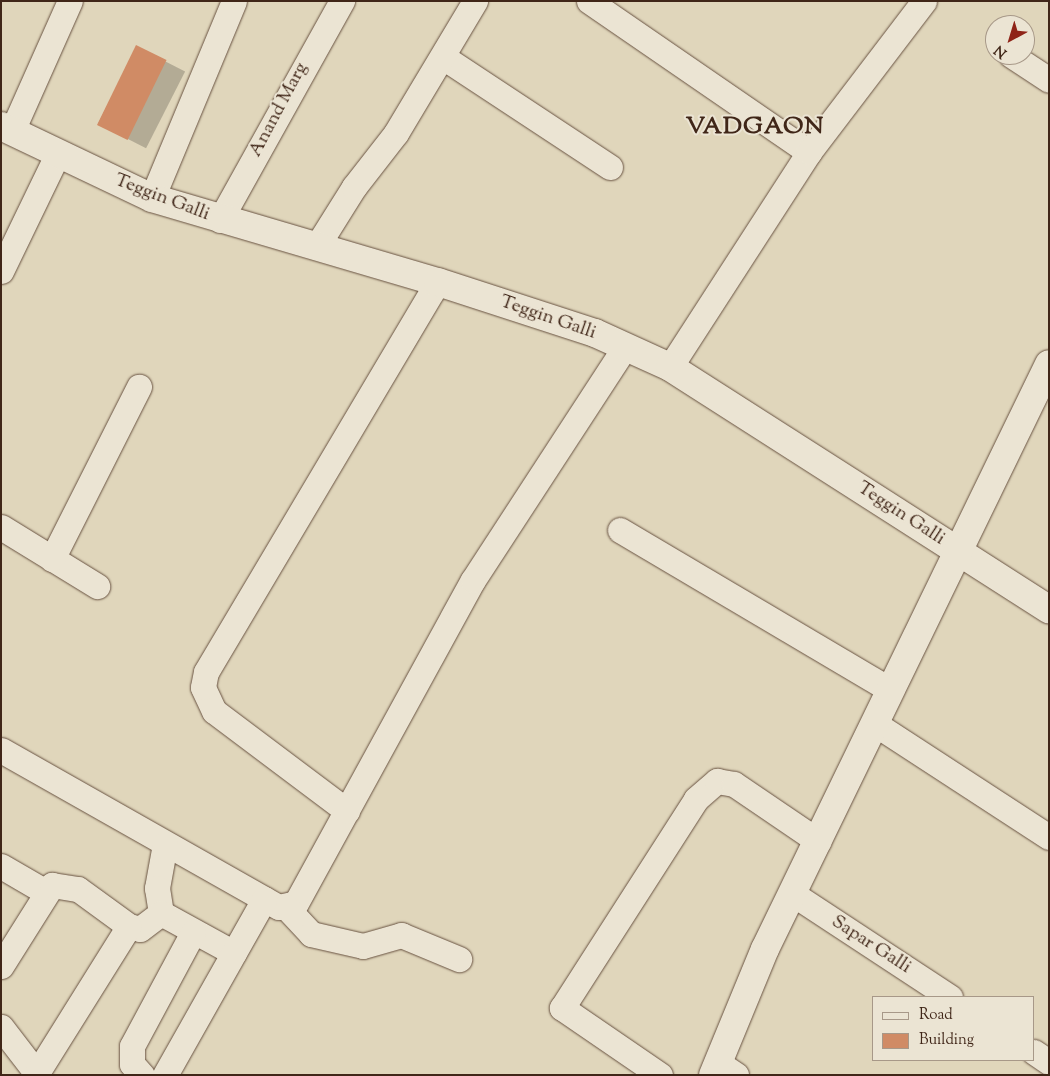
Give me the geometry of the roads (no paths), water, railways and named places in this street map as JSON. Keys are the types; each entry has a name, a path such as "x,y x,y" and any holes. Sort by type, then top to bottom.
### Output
{"street":[{"path":"6,128 70,1"},
{"path":"152,198 234,1"},
{"name":"Anand Marg","path":"220,220 342,1"},
{"path":"317,246 443,57 475,1"},
{"path":"589,1 810,152"},
{"path":"670,367 810,152 924,1"},
{"path":"443,57 610,167"},
{"path":"1026,65 1049,80"},
{"name":"Teggin Galli","path":"6,128 152,198 220,220 317,246 438,282 625,347 670,367 1049,609"},
{"path":"1,271 58,153"},
{"path":"347,811 214,711 204,687 206,672 438,282"},
{"path":"275,903 296,903 473,580 625,347"},
{"path":"722,1070 793,894 877,726 889,689 956,550 1049,364"},
{"path":"52,559 139,387"},
{"path":"1,527 97,586"},
{"path":"620,530 889,689"},
{"path":"877,726 1049,837"},
{"path":"1,750 165,844 275,903 311,934 363,946 401,935 459,959"},
{"path":"660,1075 562,1008 696,799 717,781 734,784 818,842"},
{"path":"161,913 157,888 165,844"},
{"path":"1,866 44,891"},
{"path":"1,966 44,891 52,885 78,889 129,926 140,928 161,913"},
{"name":"Sapar Galli","path":"793,894 948,996"},
{"path":"165,1075 234,953 275,903"},
{"path":"161,913 234,953"},
{"path":"1,1027 38,1074 129,926"},
{"path":"142,1075 132,1064 132,1046 193,932"},
{"path":"1035,1053 1049,1062"}],"district":[{"name":"VADGAON","path":"755,128"}]}
